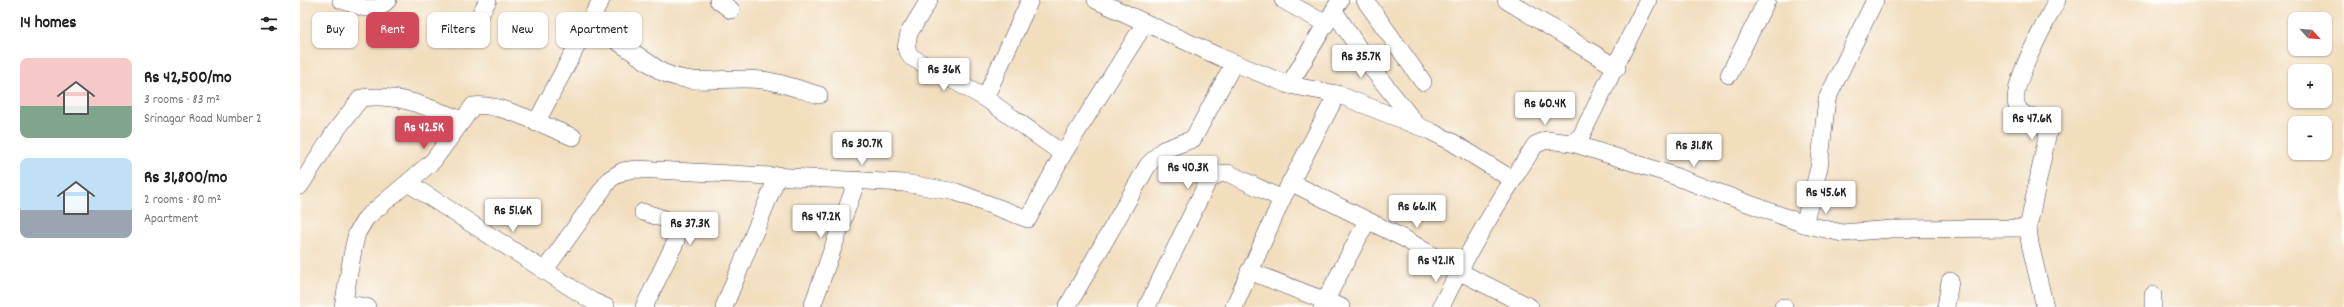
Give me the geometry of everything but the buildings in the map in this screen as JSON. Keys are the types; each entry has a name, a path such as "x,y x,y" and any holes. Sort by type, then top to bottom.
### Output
{"street":[{"path":"341,0 365,8 379,8 388,0"},
{"path":"481,12 488,0"},
{"path":"594,12 601,0"},
{"path":"929,0 909,33 906,48 911,57 985,98 1063,154"},
{"path":"985,98 1030,0"},
{"path":"1096,0 1234,63 1289,85 1336,94 1418,126 1452,142 1513,180"},
{"path":"1282,0 1333,12 1372,70 1418,126"},
{"path":"1365,0 1423,82"},
{"path":"1506,0 1616,68"},
{"path":"1572,143 1581,136 1616,68 1648,0"},
{"path":"1729,75 1767,0"},
{"path":"1804,224 1819,168 1827,99 1846,55 1875,0"},
{"path":"2045,307 2030,244 2028,228 2048,132 2044,124 2018,110 2015,102 2016,90 2057,0"},
{"path":"1289,85 1333,12"},
{"path":"544,271 610,179 623,171 636,169 904,183 956,192 1028,219 1063,154 1145,23"},
{"path":"536,123 575,48"},
{"path":"627,48 662,72 672,77 700,82 762,80 819,95"},
{"path":"1067,307 1148,165 1154,157 1164,150 1193,139 1234,63"},
{"path":"1234,307 1290,182 1336,94"},
{"path":"300,186 334,133 361,98 380,95 414,102 462,120"},
{"path":"367,307 344,305 357,233 366,218 433,161 473,106 483,104 497,107 573,137"},
{"path":"1441,307 1458,271 1513,180 1536,145 1546,140 1572,143 1666,173 1804,224 1842,233 1892,229 2028,228"},
{"path":"1147,307 1204,190 1212,178 1219,173 1228,173 1282,199"},
{"path":"724,307 778,176"},
{"path":"812,307 857,180"},
{"path":"1290,182 1405,239 1458,271 1530,307"},
{"path":"408,183 544,271 592,301 606,307"},
{"path":"642,212 671,221 677,228 676,242 644,307"},
{"path":"1250,271 1330,305 1367,221"},
{"path":"1946,307 1950,281"}]}
